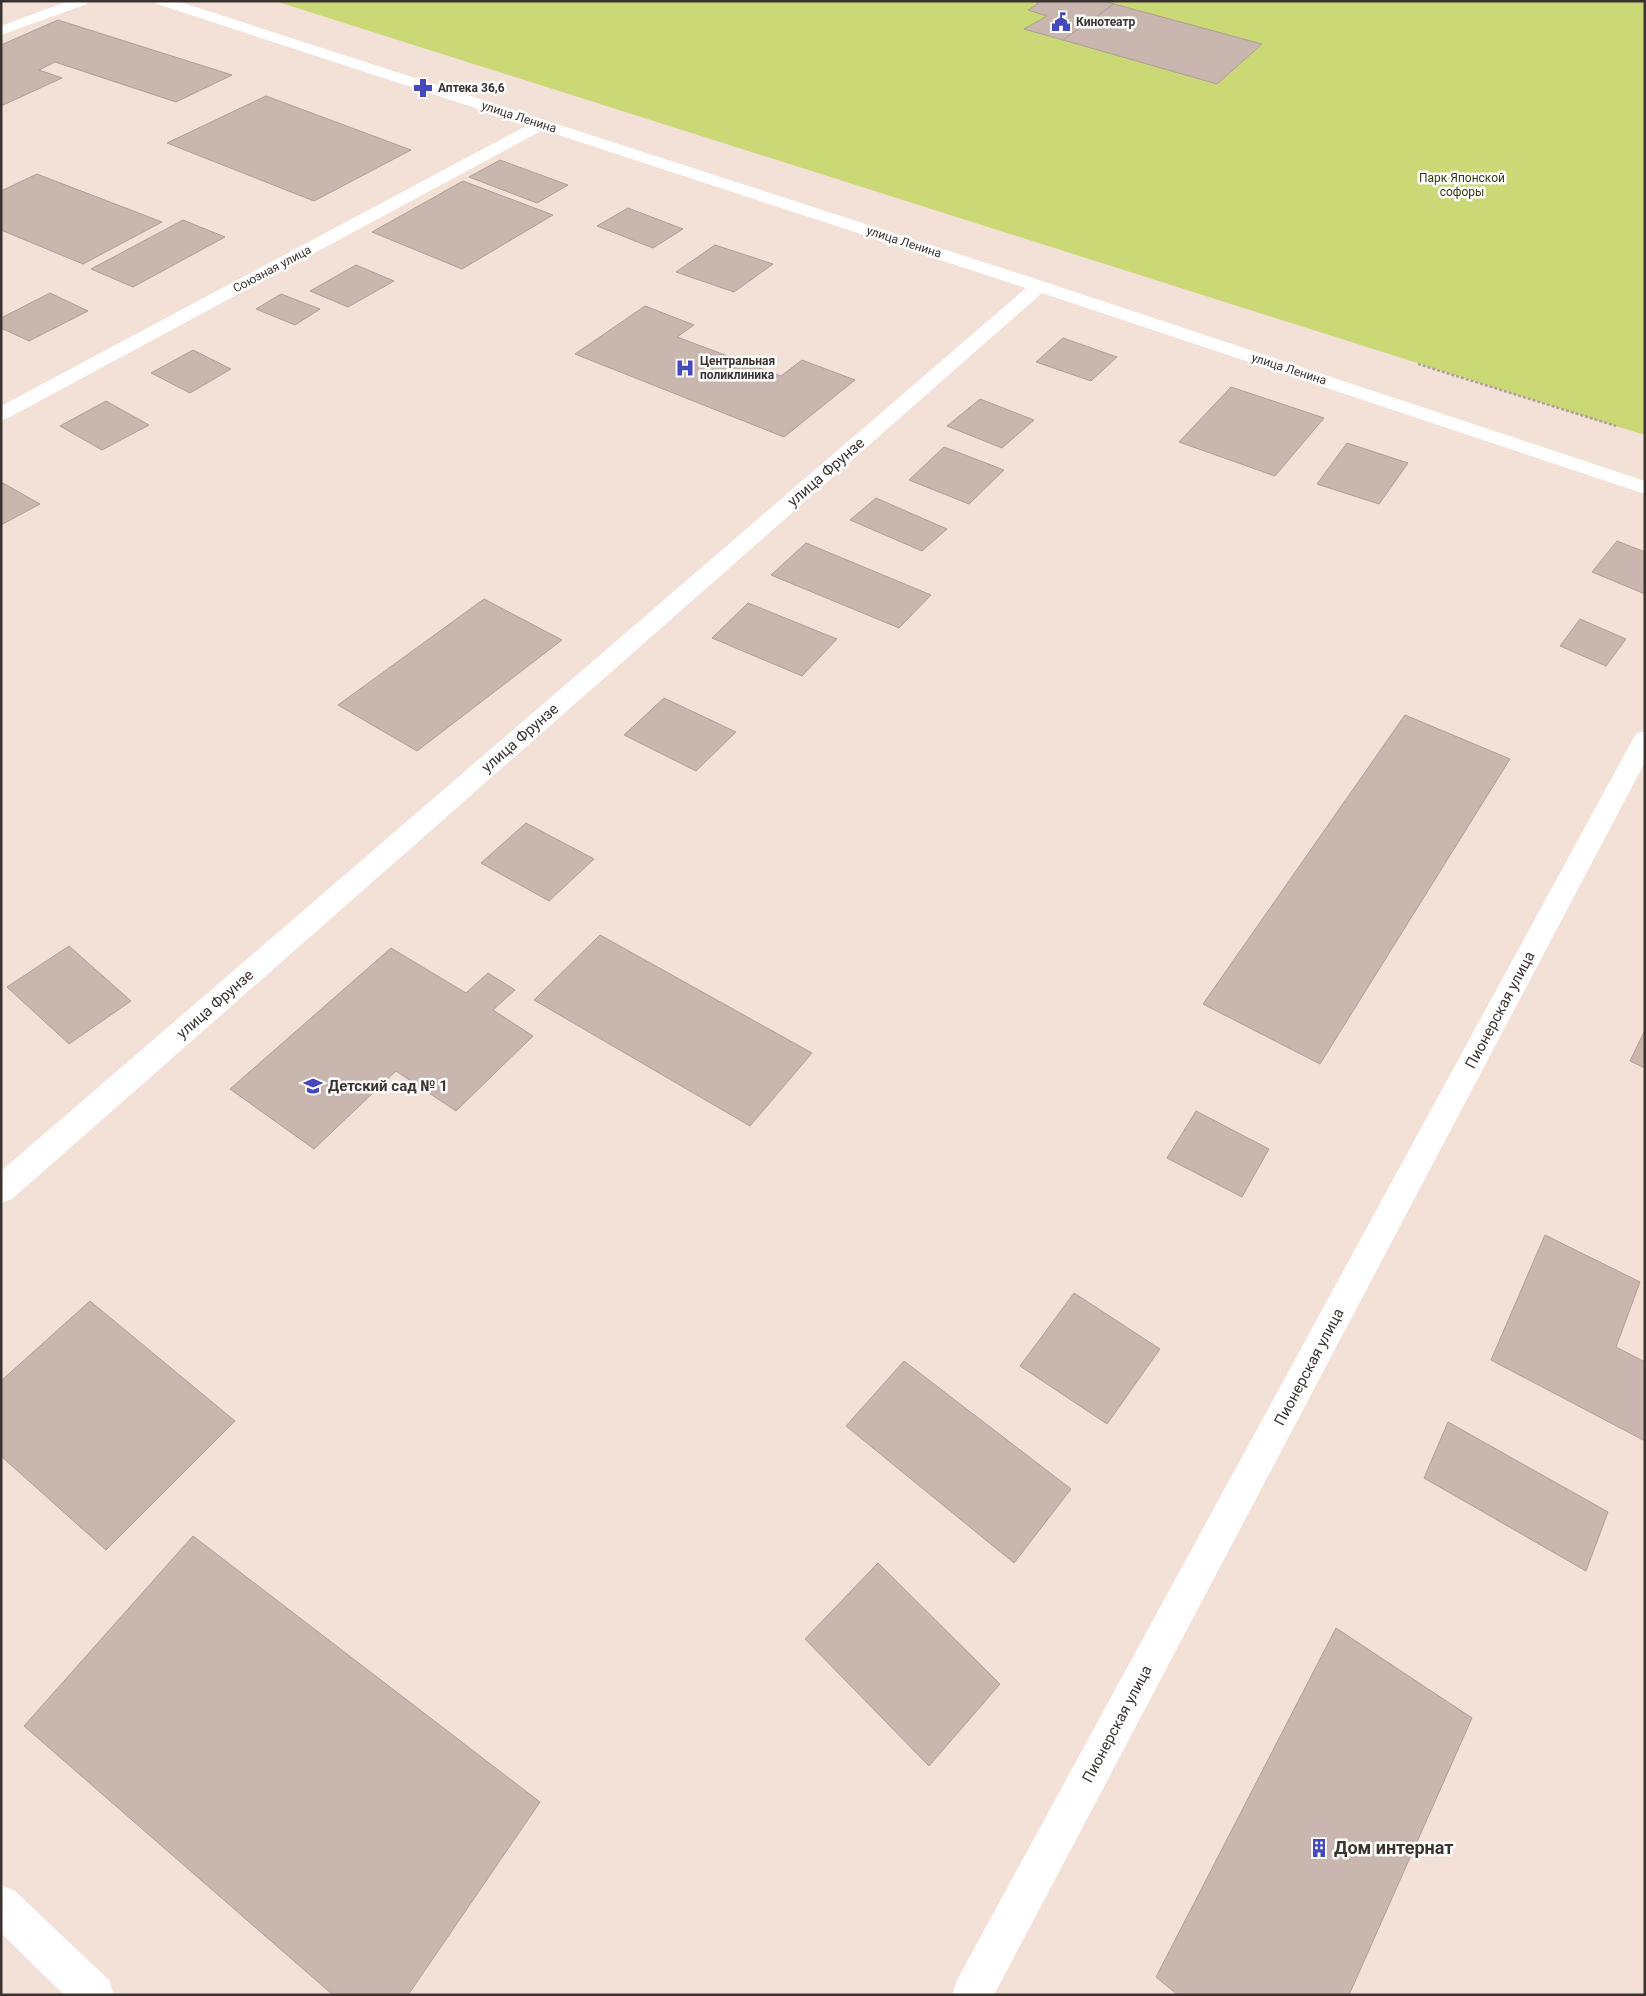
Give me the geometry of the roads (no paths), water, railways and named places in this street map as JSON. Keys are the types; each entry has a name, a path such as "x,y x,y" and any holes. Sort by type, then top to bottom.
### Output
{"street":[{"path":"1,31 82,1"},
{"name":"улица Ленина","path":"162,1 1040,286 1645,488"},
{"name":"Союзная улица","path":"1,414 542,124"},
{"name":"улица Фрунзе","path":"1,1190 1040,286"},
{"name":"Пионерская улица","path":"972,1995 1645,739"},
{"path":"1,1905 94,1995"}],"place":[{"name":"Кинотеатр","path":"1061,22"},
{"name":"Аптека 36,6","path":"423,88"},
{"name":"Центральная поликлиника","path":"685,368"},
{"name":"Детский сад № 1","path":"313,1086"},
{"name":"Дом интернат","path":"1319,1848"}],"park label":[{"name":"Парк Японской софоры","path":"1462,185"}]}
